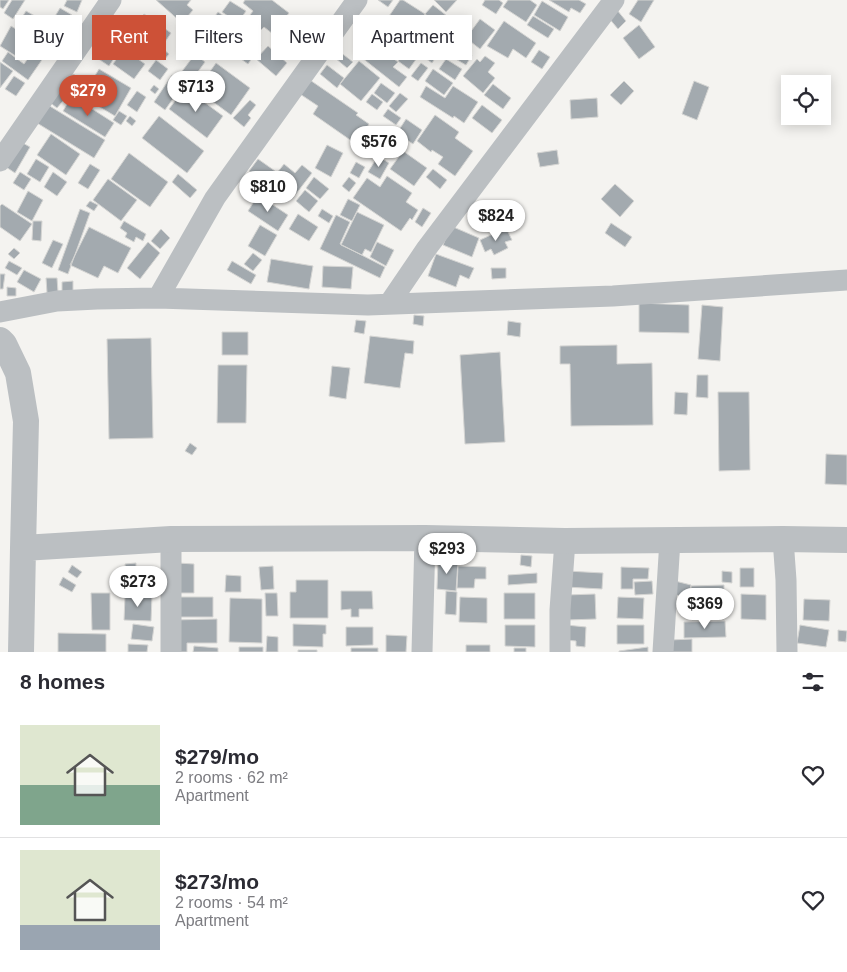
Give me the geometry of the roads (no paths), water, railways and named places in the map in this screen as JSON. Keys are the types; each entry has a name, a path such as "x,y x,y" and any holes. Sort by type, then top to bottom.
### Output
{"street":[{"path":"0,161 111,0"},
{"path":"158,298 215,198 357,0"},
{"path":"389,304 426,248 614,0"},
{"path":"0,312 57,301 158,298 368,305 613,296 847,280"},
{"path":"0,340 4,344 18,373 26,421 21,652"},
{"path":"422,652 426,538"},
{"path":"23,548 171,539 847,540"},
{"path":"171,539 171,652"},
{"path":"783,539 786,580 787,652"},
{"path":"663,652 670,540"},
{"path":"560,652 560,610 565,541"}]}
